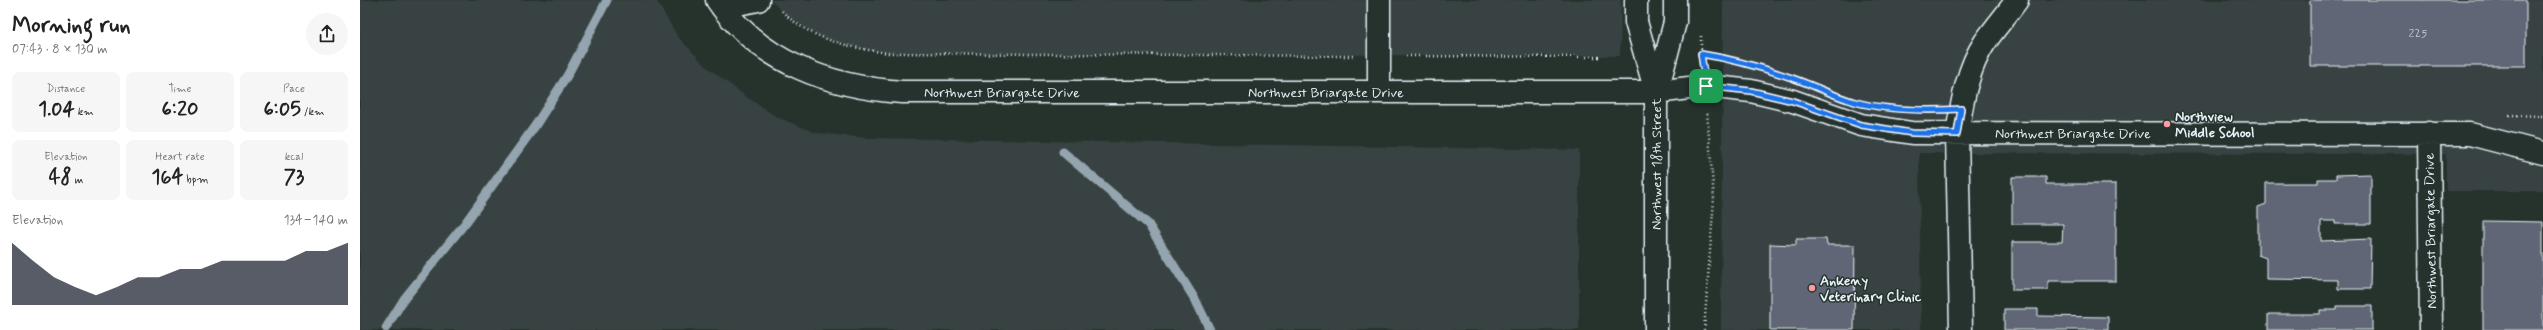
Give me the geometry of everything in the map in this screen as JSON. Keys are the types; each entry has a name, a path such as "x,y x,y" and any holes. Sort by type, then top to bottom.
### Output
{"street":[{"path":"719,4 758,0"},
{"path":"1379,92 1380,0"},
{"name":"Northwest 18th Street","path":"1636,0 1636,22 1656,92 1656,330"},
{"path":"1656,92 1675,22 1675,0"},
{"path":"1961,330 1957,134 1968,77 1984,43 2017,0"},
{"name":"Northwest Briargate Drive","path":"719,4 750,37 787,62 826,79 864,89 902,92 1656,92 1706,86 1751,91 1786,99 1861,125 1912,133 2470,134 2543,153"},
{"name":"Northwest Briargate Drive","path":"2429,133 2431,330"}],"path":[{"path":"781,10 824,39 862,50 888,53 1601,57"},
{"path":"1701,30 1701,54 1706,86 1714,199 1704,330"},
{"path":"1701,54 1742,62"},
{"path":"2503,114 2543,116"}],"shaded area":[{"path":"360,0 656,0 678,37 707,67 745,96 777,117 816,133 868,138 1579,150 1579,330 360,330"},
{"path":"771,0 1621,0 1620,56 888,53 862,49 824,39 785,15"},
{"path":"1723,0 2543,0 2543,191 2446,191 2446,154 1919,153 1921,330 1721,330"}],"building":[{"path":"2310,0 2526,0 2526,66 2310,66"},
{"path":"2371,174 2371,224 2335,224 2335,221 2321,221 2321,241 2371,239 2370,289 2338,289 2338,280 2266,279 2266,258 2258,255 2258,207 2266,204 2266,183 2318,183 2318,179 2336,179 2336,175"},
{"path":"2012,177 2046,177 2046,184 2116,184 2116,281 2048,281 2048,290 2012,290 2012,242 2062,242 2063,224 2012,224"},
{"path":"2483,221 2543,222 2543,330 2483,330"},
{"name":"Ankeny Veterinary Clinic","path":"1796,239 1826,239 1827,245 1855,245 1854,330 1770,330 1770,244 1796,245"},
{"path":"2337,306 2372,306 2372,330 2268,330 2268,314 2320,314 2320,310 2337,310"},
{"path":"2004,309 2038,309 2038,316 2108,317 2108,330 2004,330"}],"waterway":[{"path":"386,328 404,299 466,222 535,126 567,76 607,0"},
{"path":"1063,152 1148,224 1196,301 1210,330"}],"place":[{"name":"Northview Middle School","path":"2167,124"},
{"name":"Ankeny Veterinary Clinic","path":"1812,288"}],"route":[{"path":"1701,54 1728,58 1769,70 1855,102 1882,107 1915,110 1961,109 1957,134 1912,133 1861,125 1793,101 1751,91 1706,86 1701,63 1701,54"}]}
